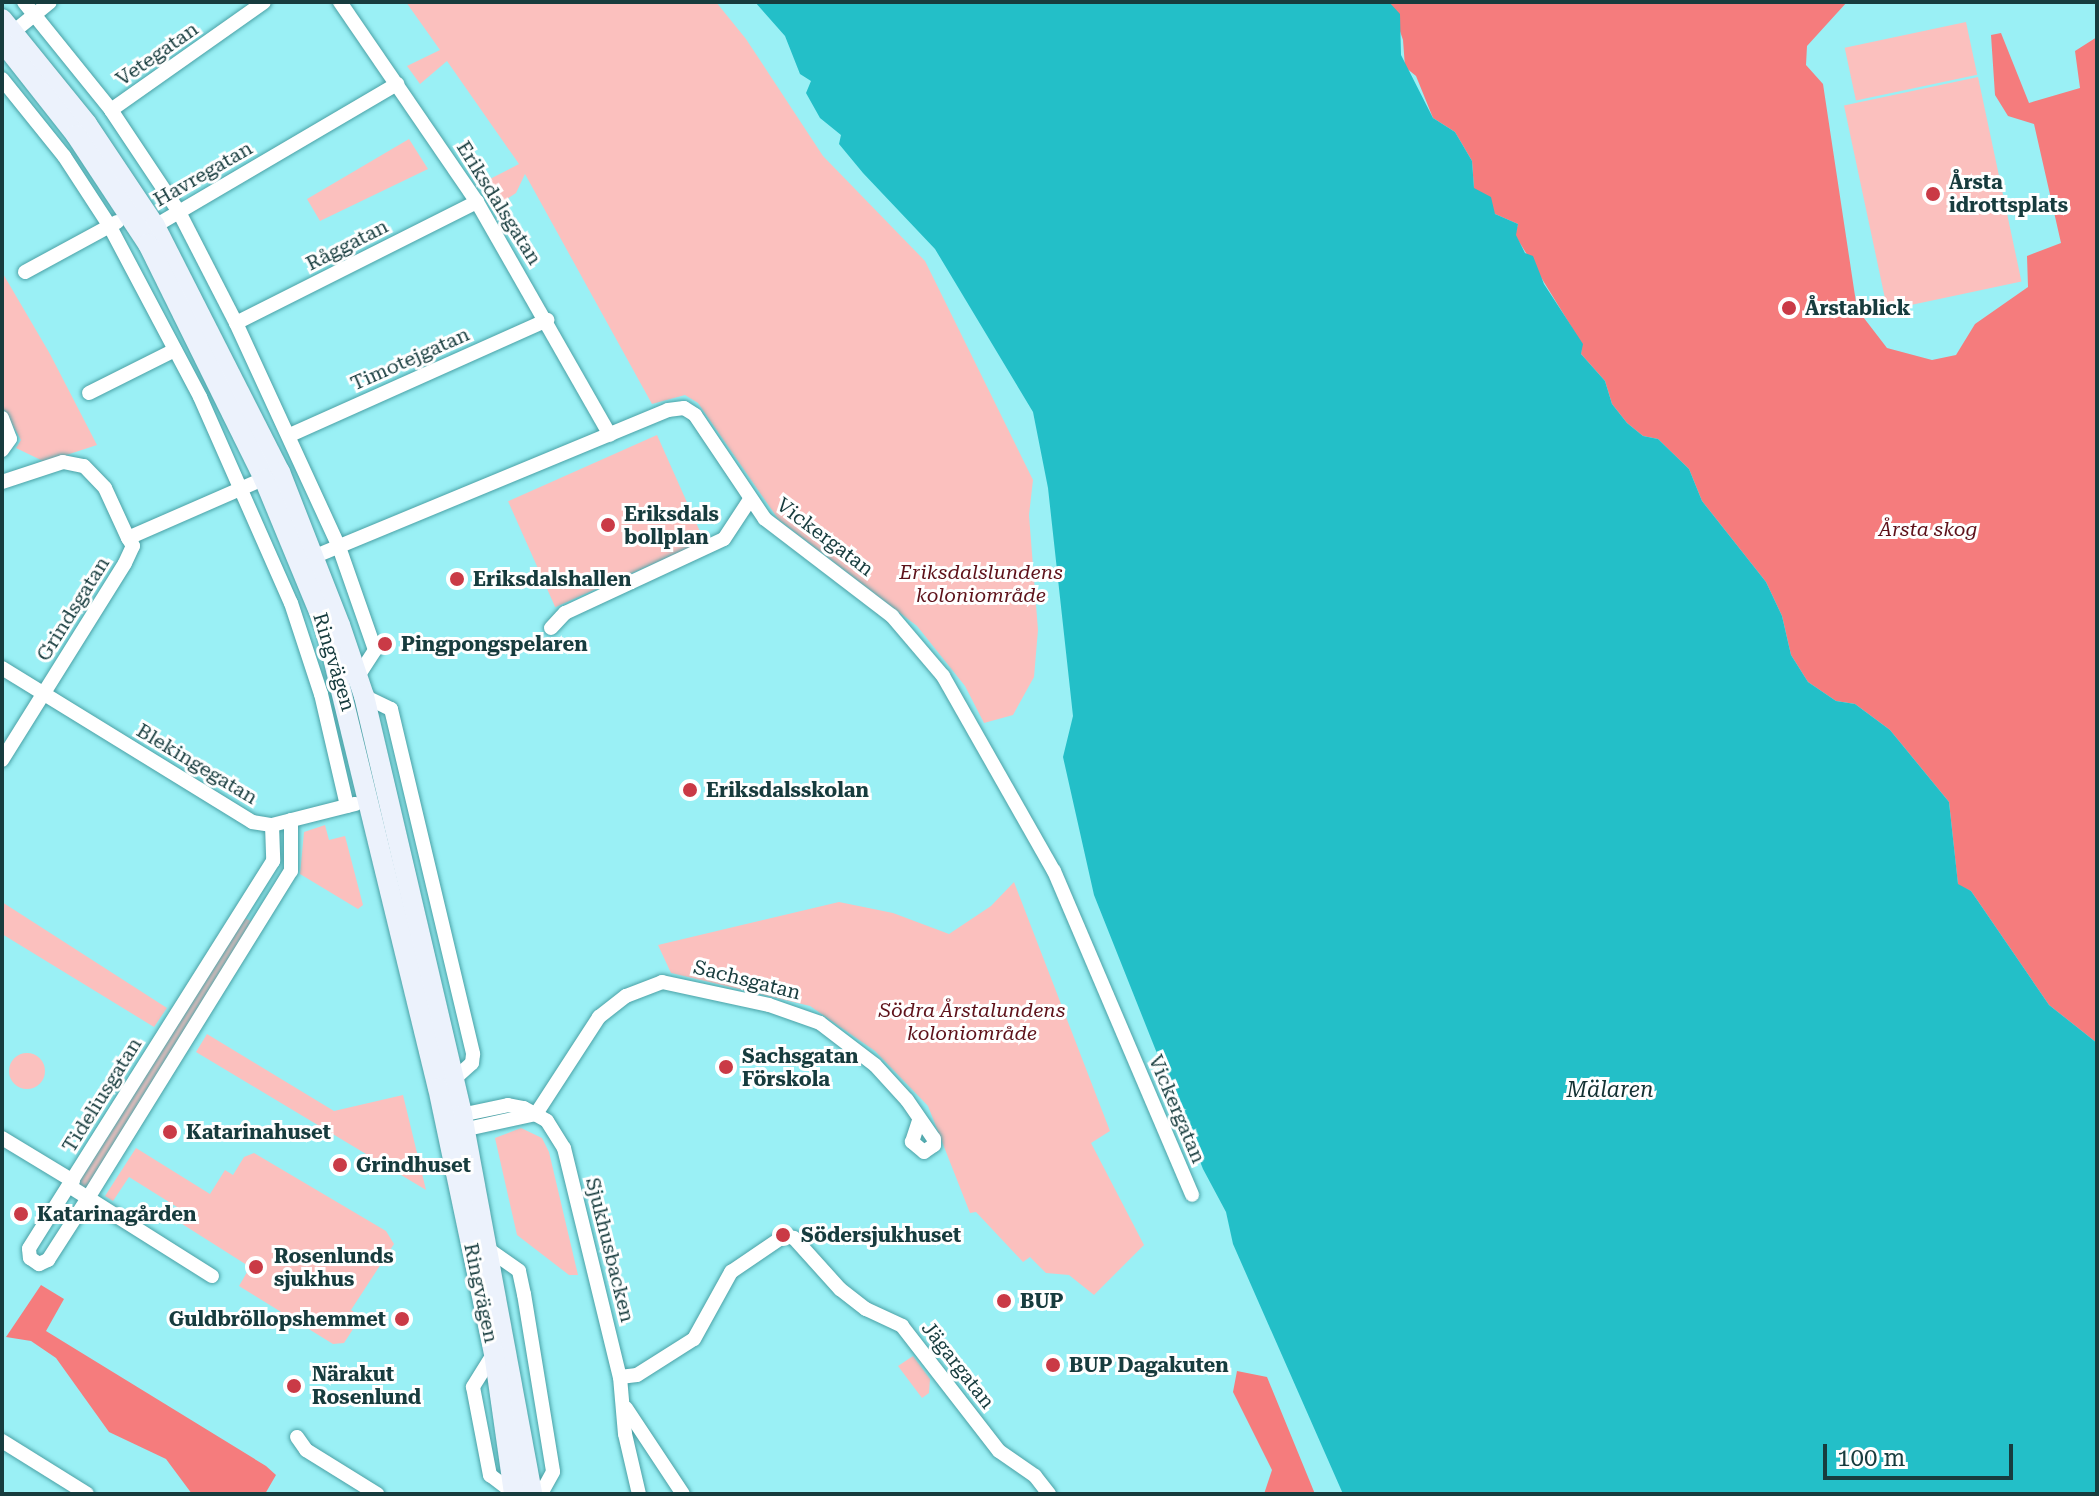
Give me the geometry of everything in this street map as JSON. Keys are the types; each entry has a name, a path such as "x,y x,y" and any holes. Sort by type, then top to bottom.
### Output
{"main road":[{"name":"Ringvägen","path":"6,30 132,218 272,475"},
{"name":"Ringvägen","path":"6,30 87,124 155,226 272,475 361,686 379,798 454,1124 488,1249 532,1494"},
{"name":"Ringvägen","path":"307,560 379,798 454,1079 454,1124 494,1353 514,1494"}],"street":[{"name":"Ringvägen","path":"24,2 111,110 179,212 290,435 339,547 375,650 361,686 391,709 473,1054 472,1063 454,1079"},
{"path":"6,30 50,2"},
{"name":"Vetegatan","path":"111,110 264,2"},
{"name":"Eriksdalsgatan","path":"340,2 477,202 610,435"},
{"name":"Ringvägen","path":"2,79 64,156 109,225 243,488 312,664 347,806"},
{"name":"Havregatan","path":"25,272 109,225 132,218 155,226 397,84"},
{"name":"Råggatan","path":"236,323 477,202"},
{"name":"Timotejgatan","path":"290,435 547,320"},
{"path":"89,393 175,350"},
{"name":"Vickergatan","path":"307,560 610,435 684,408 703,423 749,501 892,616 943,676 1054,871 1192,1195"},
{"path":"2,418 10,432 4,448"},
{"path":"2,482 63,462 84,466 105,488 128,538 272,475"},
{"path":"551,628 565,613 724,539 749,501"},
{"name":"Grindsgatan","path":"2,760 125,563 133,546 128,538"},
{"name":"Blekingegatan","path":"2,668 252,822 272,825 379,798"},
{"name":"Tideliusgatan","path":"272,825 273,861 29,1249 30,1258 39,1264 48,1260 88,1198 291,871 291,820"},
{"path":"244,907 263,918"},
{"name":"Sachsgatan","path":"536,1114 599,1017 635,992 662,982 769,1005 820,1023 875,1065 919,1121"},
{"path":"170,1024 190,1037"},
{"path":"454,1124 508,1105 536,1114"},
{"name":"Sjukhusbacken","path":"536,1114 556,1131 564,1148 620,1377 625,1405 625,1434 639,1494"},
{"path":"2,1138 88,1198 212,1276"},
{"name":"Jägargatan","path":"620,1377 637,1375 694,1339 731,1272 784,1236 794,1238 840,1289 902,1326 999,1451 1035,1476 1049,1494"},
{"name":"Ringvägen","path":"488,1249 519,1271 551,1479 557,1494"},
{"name":"Sjukhusbacken","path":"625,1405 683,1494"},
{"path":"297,1437 306,1450 377,1494"},
{"path":"2,1441 87,1494"},
{"path":"541,1494 551,1479"}],"green space":[{"name":"Eriksdalslundens koloniområde","path":"406,2 716,2 746,39 823,156 925,261 1033,480 1029,515 1038,630 1034,677 1013,715 984,723 965,686 917,626 778,519 698,403 685,395 652,404 525,174 516,193 499,204 486,181 519,164 447,61 420,84 407,66 440,50"},
{"name":"Årsta skog","path":"1390,2 1847,2 1807,46 1806,65 1823,84 1857,309 1887,348 1932,360 1956,355 1975,324 2028,287 2027,256 2061,243 2034,124 2008,116 1995,95 1991,35 2001,33 2029,103 2080,88 2075,51 2097,37 2097,1043 2049,1005 1971,891 1958,885 1949,802 1890,730 1855,704 1836,701 1808,682 1791,655 1782,616 1766,582 1702,501 1689,469 1658,439 1643,436 1627,423 1612,404 1605,381 1581,354 1582,344 1515,235 1518,224 1495,214 1474,189 1472,161 1455,132 1433,118 1416,76 1405,67 1403,40"},
{"path":"1966,22 1977,75 1856,101 1845,48"},
{"name":"Årsta idrottsplats","path":"1978,77 2021,281 1887,310 1844,105"},
{"path":"409,139 428,169 320,221 307,199"},
{"path":"2,272 50,354 97,445 45,462 16,448 21,440 2,406"},
{"name":"Eriksdals bollplan","path":"657,435 704,541 555,607 508,501"},
{"path":"325,825 329,840 345,836 363,905 358,909 300,874 304,832"},
{"name":"Södra Årstalundens koloniområde","path":"1014,882 1110,1131 1091,1143 1144,1245 1094,1295 1069,1275 1046,1273 1030,1257 1023,1262 976,1212 970,1213 928,1106 875,1051 810,1006 671,973 658,945 839,902 893,913 949,934 991,906"},
{"path":"2,902 167,1008 154,1027 2,934"},
{"path":"243,917 254,923 86,1188 78,1184"},
{"path":"207,1034 334,1111 403,1095 426,1190 196,1052"},
{"path":"27,1053 40,1058 45,1071 40,1084 27,1089 14,1084 9,1071 14,1058"},
{"path":"521,1128 542,1138 549,1152 578,1275 569,1275 517,1235 495,1138"},
{"path":"136,1148 210,1194 225,1170 233,1175 244,1157 254,1153 386,1231 394,1244 351,1310 361,1317 344,1343 333,1344 239,1286 250,1267 179,1222 185,1212 129,1177 113,1201 105,1196"},
{"path":"41,1285 64,1299 46,1331 266,1466 276,1475 265,1494 192,1494 166,1459 109,1432 56,1358 31,1341 6,1337"},
{"path":"913,1356 930,1379 929,1393 922,1398 898,1366"},
{"path":"1237,1371 1267,1377 1315,1494 1264,1494 1272,1470 1233,1392"}],"water":[{"name":"Mälaren","path":"755,2 1389,2 1400,14 1401,55 1433,118 1455,132 1472,161 1474,188 1491,197 1495,214 1518,224 1516,235 1525,253 1533,256 1544,284 1583,344 1581,354 1605,381 1612,404 1627,423 1643,436 1658,439 1689,469 1702,501 1766,582 1782,616 1791,655 1808,682 1836,701 1855,704 1890,730 1949,802 1958,884 1971,891 2049,1005 2097,1043 2097,1494 1343,1494 1233,1244 1226,1212 1203,1169 1094,895 1063,757 1073,716 1048,488 1033,412 935,249 839,144 841,135 820,118 806,93 811,81 800,74 785,36"}],"place":[{"name":"Årsta idrottsplats","path":"1933,194"},
{"name":"Årstablick","path":"1789,308"},
{"name":"Eriksdals bollplan","path":"608,525"},
{"name":"Eriksdalshallen","path":"457,579"},
{"name":"Pingpongspelaren","path":"385,644"},
{"name":"Eriksdalsskolan","path":"690,790"},
{"name":"Sachsgatan Förskola","path":"726,1067"},
{"name":"Katarinahuset","path":"170,1132"},
{"name":"Grindhuset","path":"340,1165"},
{"name":"Katarinagården","path":"21,1214"},
{"name":"Södersjukhuset","path":"783,1235"},
{"name":"Rosenlunds sjukhus","path":"256,1267"},
{"name":"BUP","path":"1004,1301"},
{"name":"Guldbröllopshemmet","path":"402,1319"},
{"name":"BUP Dagakuten","path":"1053,1365"},
{"name":"Närakut Rosenlund","path":"294,1386"}]}
